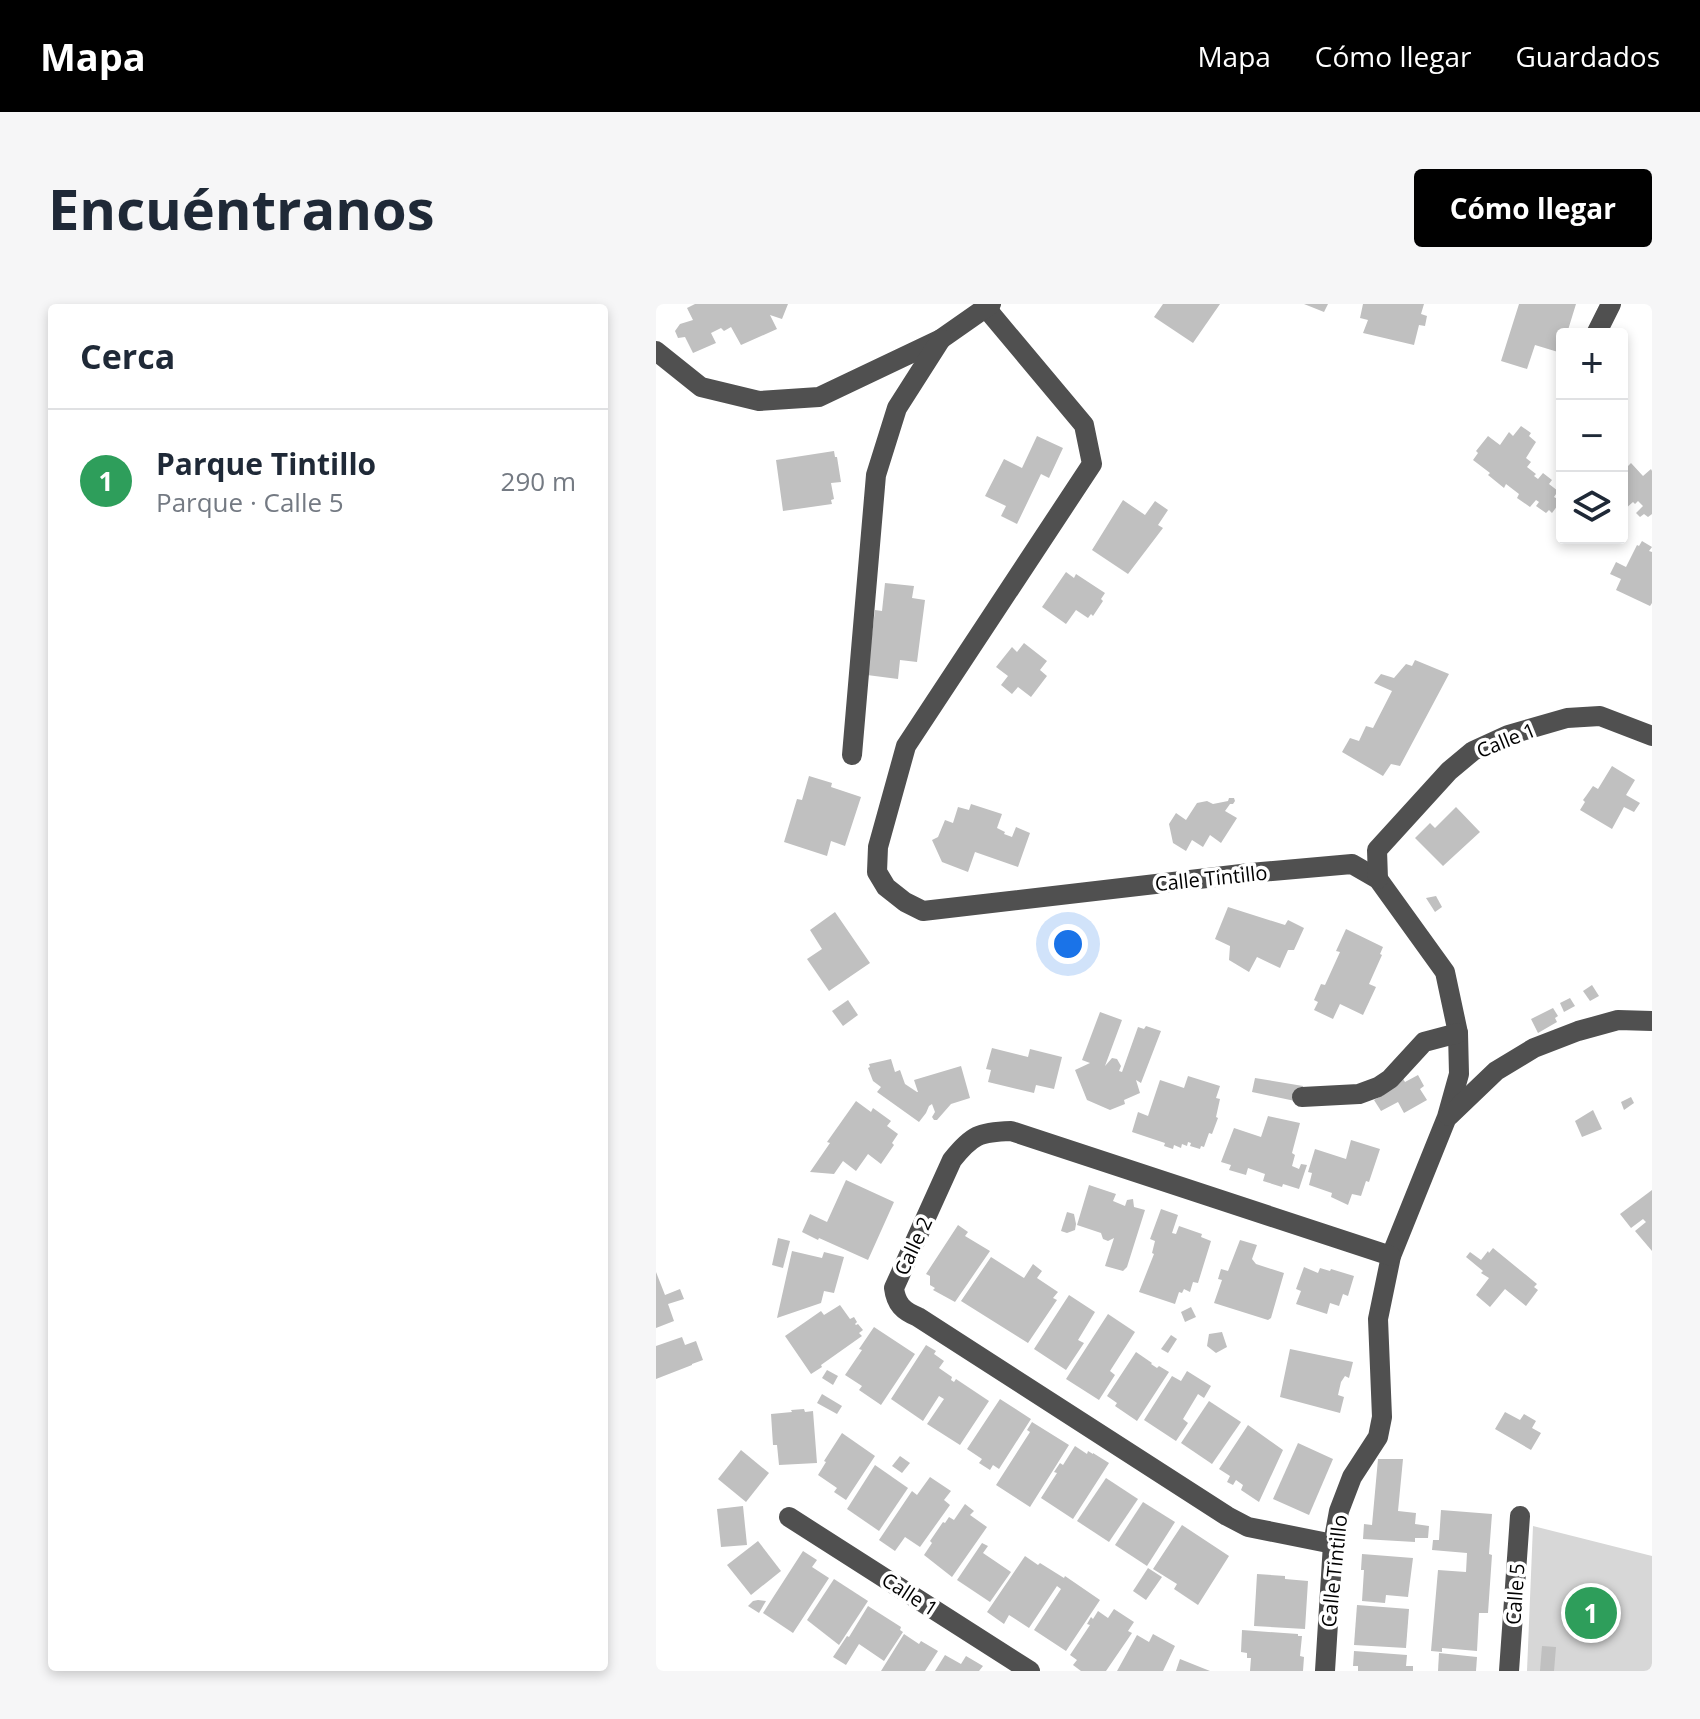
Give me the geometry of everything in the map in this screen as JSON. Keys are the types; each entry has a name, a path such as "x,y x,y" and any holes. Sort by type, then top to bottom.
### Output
{"street":[{"path":"1599,328 1611,304"},
{"path":"656,351 701,387 759,401 819,397 941,339 988,306"},
{"name":"Calle Tintillo","path":"988,306 1084,425 1092,464 906,746 878,847 877,872 886,887 923,911 1352,864 1378,879 1445,972 1458,1033 1459,1074 1447,1117 1391,1256 1378,1319 1382,1417 1378,1437 1352,1477 1339,1511 1333,1544 1325,1671"},
{"path":"852,755 876,475 897,408 941,339"},
{"name":"Calle 1","path":"1378,879 1377,850 1449,771 1473,751 1508,735 1567,718 1600,716 1652,736"},
{"path":"1447,1117 1496,1071 1534,1048 1618,1020 1652,1021"},
{"path":"1302,1097 1359,1094 1378,1087 1390,1079 1424,1042 1458,1033"},
{"name":"Calle 2","path":"1333,1544 1248,1527 1227,1516 908,1313 895,1299 894,1288 952,1160 977,1135 992,1132 1011,1131 1391,1256"},
{"name":"Calle 5","path":"1509,1671 1520,1516"},
{"name":"Calle 1","path":"789,1517 1030,1671"}],"shaded area":[{"path":"1533,1526 1652,1556 1652,1671 1527,1671"}],"building":[{"path":"695,304 788,304 782,319 770,315 777,329 741,345 731,327 724,331 721,328 711,333 716,343 693,353 685,337 678,338 675,331 680,324 693,320 687,308"},
{"path":"1163,304 1220,304 1193,343 1154,317"},
{"path":"1304,304 1328,304 1324,312"},
{"path":"1363,304 1424,304 1421,314 1427,316 1425,326 1419,325 1414,345 1363,333 1368,320 1360,318"},
{"path":"1519,304 1576,304 1569,328 1556,328 1556,351 1535,345 1527,369 1501,361"},
{"path":"1521,426 1531,433 1529,436 1536,442 1526,458 1531,462 1527,467 1538,479 1543,473 1552,480 1549,484 1556,489 1556,508 1552,513 1549,510 1546,513 1536,506 1539,502 1536,500 1530,507 1517,498 1519,494 1506,484 1504,488 1473,460 1488,436 1500,445 1509,432 1513,436"},
{"path":"1037,436 1063,448 1049,478 1041,474 1017,524 1001,516 1006,506 985,496 1004,459 1022,468"},
{"path":"834,451 841,482 831,483 832,504 783,511 776,460"},
{"path":"1631,463 1643,476 1652,471 1652,514 1648,517 1644,514 1640,517 1636,513 1643,506 1638,501 1628,506 1628,466"},
{"path":"1123,500 1145,515 1155,501 1168,510 1158,525 1163,528 1128,574 1092,550"},
{"path":"1642,541 1652,547 1649,551 1652,552 1650,606 1616,590 1621,579 1610,574 1616,562 1626,567"},
{"path":"1066,572 1074,578 1076,574 1105,593 1093,616 1091,614 1088,618 1076,610 1066,624 1042,607"},
{"path":"885,583 914,586 912,598 925,600 917,662 900,660 898,679 867,675 875,610 882,611"},
{"path":"1024,643 1047,661 1040,670 1047,676 1031,697 1018,687 1012,694 1001,685 1008,676 996,667 1012,647 1017,652"},
{"path":"1415,660 1449,674 1400,766 1391,764 1383,776 1342,752 1350,738 1359,741 1366,726 1373,728 1392,691 1374,683 1381,674 1394,678 1406,664 1412,666"},
{"path":"1612,766 1635,780 1626,795 1640,803 1634,812 1624,807 1612,829 1580,810 1593,786 1598,789"},
{"path":"809,776 861,797 845,846 831,841 827,856 784,842 797,799 802,800"},
{"path":"1229,798 1235,801 1225,811 1237,818 1221,843 1210,835 1203,847 1192,840 1186,851 1173,843 1169,824 1176,813 1186,820 1197,803 1207,801 1213,804 1228,801"},
{"path":"971,804 1002,814 997,828 1004,834 1012,837 1016,827 1030,833 1018,867 975,852 968,872 942,862 932,840 938,837 945,820 953,823 958,807 969,810"},
{"path":"1456,807 1480,832 1443,866 1415,838 1430,823 1435,828"},
{"path":"1436,896 1442,907 1435,912 1426,898"},
{"path":"1228,907 1285,925 1288,920 1304,928 1294,950 1288,950 1280,968 1257,957 1249,972 1229,960 1230,946 1215,939"},
{"path":"835,912 870,963 829,991 807,959 822,949 810,930"},
{"path":"1346,929 1383,947 1382,955 1369,984 1376,987 1363,1015 1340,1004 1333,1019 1314,1010 1318,1002 1314,1000 1321,984 1325,985 1340,952 1336,951"},
{"path":"1592,985 1599,996 1590,1001 1583,991"},
{"path":"1570,998 1575,1006 1564,1012 1560,1003"},
{"path":"848,1000 858,1015 843,1026 832,1011"},
{"path":"1553,1008 1558,1016 1555,1018 1557,1022 1538,1033 1531,1019"},
{"path":"1100,1012 1122,1020 1105,1066 1112,1058 1117,1059 1121,1066 1119,1071 1122,1072 1138,1027 1161,1031 1141,1083 1136,1080 1140,1093 1110,1110 1087,1100 1075,1070 1090,1063 1082,1060"},
{"path":"992,1048 1028,1057 1030,1049 1062,1057 1054,1089 1036,1085 1034,1093 988,1082 991,1070 986,1069"},
{"path":"891,1059 895,1072 900,1070 905,1084 917,1092 914,1080 961,1066 970,1098 951,1104 937,1120 932,1117 935,1112 932,1104 919,1122 877,1092 881,1087 873,1081 869,1064"},
{"path":"1418,1075 1424,1086 1420,1089 1427,1100 1404,1113 1398,1102 1381,1111 1374,1100 1402,1077 1405,1082"},
{"path":"1188,1076 1220,1086 1216,1098 1220,1099 1218,1118 1204,1147 1190,1146 1188,1142 1181,1148 1174,1145 1173,1149 1164,1146 1165,1143 1132,1132 1138,1112 1148,1116 1160,1080 1184,1088"},
{"path":"1255,1078 1303,1086 1300,1102 1252,1092"},
{"path":"1631,1097 1634,1103 1624,1110 1621,1102"},
{"path":"856,1101 891,1121 887,1126 898,1134 892,1143 894,1145 881,1164 868,1154 856,1171 843,1161 834,1174 810,1172 830,1143 827,1142"},
{"path":"1593,1110 1602,1129 1582,1137 1575,1121"},
{"path":"1268,1116 1300,1123 1292,1166 1299,1169 1301,1164 1307,1165 1299,1189 1263,1181 1265,1174 1248,1168 1246,1175 1229,1170 1231,1165 1221,1162 1234,1128 1261,1137"},
{"path":"1351,1140 1380,1149 1361,1196 1352,1194 1348,1205 1331,1197 1332,1193 1309,1185 1312,1173 1308,1172 1315,1149 1346,1159"},
{"path":"846,1180 894,1202 868,1260 802,1232 810,1214 827,1222"},
{"path":"1089,1185 1116,1194 1113,1201 1125,1206 1127,1200 1133,1199 1134,1207 1145,1210 1127,1267 1123,1271 1105,1266 1114,1238 1108,1241 1103,1239 1101,1233 1077,1225"},
{"path":"1652,1190 1652,1251 1635,1231 1646,1222 1643,1219 1631,1228 1620,1214"},
{"path":"1161,1209 1178,1215 1172,1233 1176,1234 1179,1226 1202,1234 1201,1237 1211,1241 1198,1283 1193,1282 1190,1292 1184,1289 1182,1293 1179,1292 1175,1304 1139,1292 1154,1254 1155,1241 1150,1239"},
{"path":"1067,1212 1074,1214 1076,1224 1075,1230 1067,1233 1061,1231"},
{"path":"958,1225 968,1232 965,1236 990,1251 955,1302 933,1290 930,1276 926,1274"},
{"path":"778,1238 790,1241 783,1268 772,1265"},
{"path":"1240,1240 1257,1245 1252,1259 1256,1264 1284,1273 1268,1320 1214,1303 1222,1280 1218,1279 1221,1269 1228,1271"},
{"path":"1493,1248 1537,1284 1534,1287 1538,1290 1526,1306 1505,1289 1490,1307 1476,1295 1489,1278 1466,1257 1470,1252 1481,1260"},
{"path":"792,1251 822,1258 824,1252 844,1257 834,1293 824,1291 821,1303 777,1318"},
{"path":"991,1257 1024,1278 1033,1264 1042,1271 1037,1278 1058,1292 1053,1298 1057,1300 1028,1343 961,1301"},
{"path":"1304,1267 1318,1273 1320,1268 1354,1276 1348,1296 1343,1294 1339,1306 1330,1303 1327,1314 1296,1304 1301,1291 1296,1289"},
{"path":"656,1272 665,1295 680,1289 684,1299 668,1304 674,1321 656,1328"},
{"path":"1069,1295 1095,1312 1078,1340 1084,1343 1066,1370 1034,1349"},
{"path":"840,1305 850,1319 854,1317 855,1324 863,1330 859,1333 862,1336 811,1374 785,1336 821,1311 824,1315"},
{"path":"1191,1307 1196,1317 1185,1322 1181,1312"},
{"path":"1108,1314 1135,1332 1110,1371 1115,1375 1099,1400 1066,1379"},
{"path":"874,1327 915,1354 881,1405 859,1390 862,1386 845,1375"},
{"path":"1222,1332 1227,1347 1216,1353 1207,1346 1209,1334"},
{"path":"1171,1335 1177,1339 1168,1353 1161,1349"},
{"path":"682,1337 685,1345 696,1341 703,1360 656,1379 656,1346"},
{"path":"926,1345 944,1361 939,1368 952,1377 951,1380 954,1382 956,1379 989,1401 960,1445 927,1424 944,1399 939,1396 923,1421 891,1399"},
{"path":"1290,1349 1353,1362 1349,1378 1345,1376 1341,1382 1338,1395 1344,1397 1340,1413 1280,1397"},
{"path":"1136,1352 1157,1368 1159,1366 1169,1372 1137,1421 1115,1406 1117,1403 1107,1396"},
{"path":"827,1370 838,1376 833,1385 822,1378"},
{"path":"1187,1371 1211,1386 1204,1398 1198,1394 1183,1419 1188,1423 1176,1441 1144,1420 1172,1376 1181,1381"},
{"path":"822,1394 842,1406 837,1414 817,1403"},
{"path":"1000,1399 1031,1419 999,1469 993,1465 990,1470 979,1463 982,1459 967,1449"},
{"path":"1209,1401 1241,1422 1212,1464 1181,1443"},
{"path":"804,1409 805,1412 813,1411 817,1463 779,1465 777,1445 773,1445 771,1414"},
{"path":"1505,1412 1520,1420 1524,1414 1536,1421 1532,1428 1541,1433 1531,1450 1495,1429"},
{"path":"1032,1422 1069,1445 1030,1507 996,1485 1030,1432 1027,1430"},
{"path":"1248,1425 1283,1450 1259,1502 1241,1490 1243,1485 1236,1480 1233,1485 1227,1482 1230,1476 1219,1469"},
{"path":"842,1433 875,1456 846,1500 834,1492 837,1488 818,1475"},
{"path":"1298,1443 1333,1459 1309,1515 1273,1499"},
{"path":"1075,1446 1109,1463 1073,1519 1041,1498 1057,1473 1054,1472 1060,1463 1063,1465"},
{"path":"741,1450 769,1473 746,1502 718,1479"},
{"path":"900,1456 910,1463 902,1473 892,1466"},
{"path":"1378,1459 1403,1459 1398,1511 1416,1513 1415,1524 1429,1526 1428,1538 1415,1538 1415,1542 1363,1539 1364,1524 1372,1525"},
{"path":"875,1465 908,1488 879,1531 847,1509"},
{"path":"930,1477 951,1491 944,1500 950,1505 920,1547 905,1537 895,1551 879,1540 912,1491 917,1495"},
{"path":"1106,1478 1138,1499 1109,1542 1077,1521"},
{"path":"1143,1502 1175,1522 1147,1566 1115,1545"},
{"path":"965,1504 974,1511 970,1515 987,1527 952,1577 924,1555 943,1522 949,1517 954,1520"},
{"path":"743,1506 747,1545 721,1547 717,1509"},
{"path":"1441,1510 1492,1514 1488,1613 1479,1613 1477,1651 1442,1648 1442,1652 1431,1651 1438,1570 1466,1572 1467,1553 1432,1550 1433,1540 1439,1540"},
{"path":"1182,1525 1229,1556 1198,1605 1174,1589 1177,1584 1153,1569"},
{"path":"758,1541 781,1571 751,1595 727,1565"},
{"path":"982,1543 988,1546 983,1553 1011,1572 990,1602 957,1580"},
{"path":"803,1551 817,1560 812,1567 829,1578 793,1633 763,1613"},
{"path":"1362,1554 1413,1558 1408,1597 1386,1595 1385,1603 1362,1601"},
{"path":"1025,1556 1065,1576 1100,1600 1066,1651 1034,1630 1061,1589 1057,1586 1029,1628 1009,1615 1004,1624 987,1612"},
{"path":"1148,1568 1162,1577 1146,1600 1133,1591"},
{"path":"1257,1574 1308,1581 1305,1629 1254,1626"},
{"path":"834,1579 868,1601 839,1645 807,1620"},
{"path":"758,1600 766,1601 759,1613 748,1606"},
{"path":"1357,1605 1409,1609 1406,1648 1354,1645"},
{"path":"868,1606 901,1627 903,1632 884,1661 859,1644 846,1665 833,1657"},
{"path":"1114,1609 1134,1622 1128,1631 1132,1633 1106,1671 1081,1671 1073,1665 1077,1660 1070,1655 1090,1625 1087,1624 1091,1617 1093,1619 1098,1611 1108,1618"},
{"path":"1242,1630 1302,1636 1300,1656 1304,1657 1303,1671 1250,1671 1251,1658 1241,1652"},
{"path":"904,1634 938,1651 925,1671 881,1671"},
{"path":"1153,1634 1175,1646 1163,1671 1117,1671 1137,1635 1149,1642"},
{"path":"1542,1646 1556,1647 1554,1671 1540,1671"},
{"path":"1354,1651 1407,1655 1406,1666 1413,1666 1413,1671 1358,1671 1358,1666 1353,1666"},
{"path":"1439,1653 1477,1657 1476,1671 1438,1671"},
{"path":"945,1655 961,1664 966,1656 983,1666 979,1671 935,1671"},
{"path":"1180,1659 1210,1671 1176,1671"}],"place":[{"name":"Parque Tintillo","path":"1591,1613"}]}
